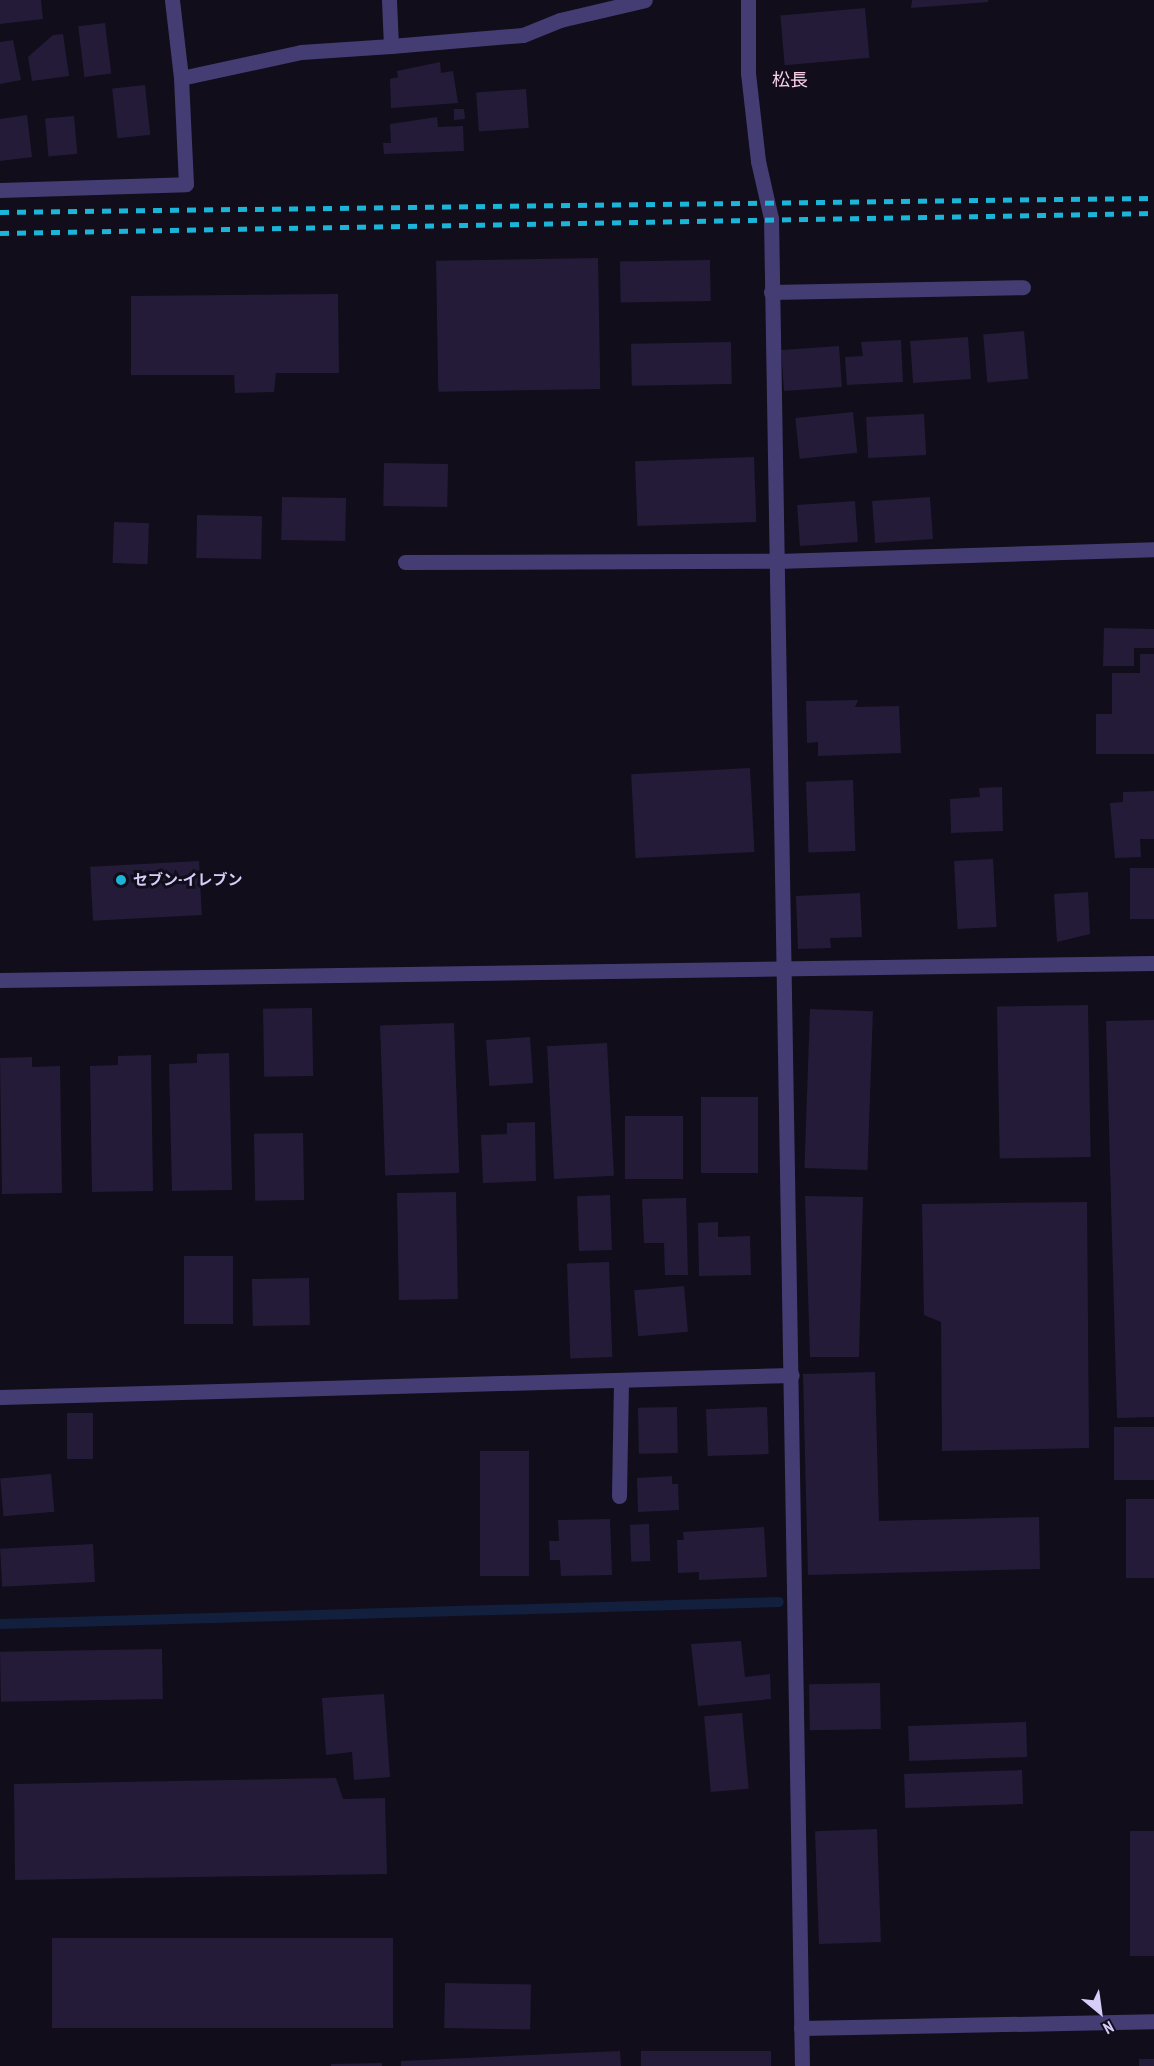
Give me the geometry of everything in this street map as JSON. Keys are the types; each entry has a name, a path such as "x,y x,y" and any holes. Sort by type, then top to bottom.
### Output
{"street":[{"path":"0,190 186,184 181,78 172,0"},
{"path":"389,0 391,46"},
{"path":"181,78 301,52 523,35 560,20 645,0"},
{"path":"748,0 748,73 758,161 771,218 786,969 802,2066"},
{"path":"771,292 1023,287"},
{"path":"405,562 777,561 1154,549"},
{"path":"0,980 1154,963"},
{"path":"0,1397 792,1375"},
{"path":"619,1496 621,1380"},
{"path":"801,2028 1154,2021"}],"building":[{"path":"0,0 41,0 43,19 0,24"},
{"path":"912,0 988,0 988,2 911,8"},
{"path":"865,8 869,58 785,65 780,15"},
{"path":"105,23 111,74 84,77 78,26"},
{"path":"63,34 69,76 32,81 28,57 53,35"},
{"path":"13,40 21,80 0,84 0,42"},
{"path":"440,62 441,73 453,71 458,103 391,108 390,79 398,77 397,71"},
{"path":"145,85 150,135 117,138 112,88"},
{"path":"526,89 529,128 479,131 476,92"},
{"path":"454,109 464,109 465,119 454,120"},
{"path":"27,115 32,157 0,161 0,119"},
{"path":"74,116 77,154 48,156 45,119"},
{"path":"437,117 438,127 463,126 464,151 384,154 383,143 391,143 390,124"},
{"path":"598,258 600,389 438,392 436,261"},
{"path":"710,260 711,301 621,303 620,262"},
{"path":"338,294 339,373 276,373 274,392 235,393 234,375 131,375 131,296"},
{"path":"1024,331 1028,379 987,382 983,335"},
{"path":"968,337 971,379 913,383 910,341"},
{"path":"901,340 903,382 847,385 845,357 863,356 861,342"},
{"path":"731,342 732,384 632,386 631,344"},
{"path":"839,346 842,387 784,391 781,350"},
{"path":"853,412 857,453 800,459 795,418"},
{"path":"924,414 926,455 868,458 866,417"},
{"path":"754,457 756,522 637,526 635,461"},
{"path":"384,463 448,464 447,507 383,506"},
{"path":"282,497 346,498 345,541 281,540"},
{"path":"930,497 933,539 875,543 872,501"},
{"path":"855,501 858,542 800,546 797,505"},
{"path":"197,515 262,516 261,559 196,558"},
{"path":"114,522 149,523 148,564 113,563"},
{"path":"1104,628 1154,629 1154,648 1134,648 1134,666 1103,666"},
{"path":"1140,654 1154,654 1154,754 1096,754 1096,714 1112,714 1112,673 1140,673"},
{"path":"858,700 855,707 899,706 901,753 818,756 818,742 807,743 806,701"},
{"path":"750,768 754,852 636,858 631,774"},
{"path":"853,780 855,851 809,853 806,782"},
{"path":"1002,787 1003,831 951,833 950,799 980,797 979,788"},
{"path":"1154,791 1154,839 1140,839 1141,857 1115,858 1110,803 1123,802 1123,792"},
{"path":"993,859 997,927 958,929 954,861"},
{"path":"199,861 202,915 93,921 90,867"},
{"path":"1130,868 1154,868 1154,919 1130,919"},
{"path":"1088,892 1090,934 1057,942 1054,894"},
{"path":"860,893 862,937 830,938 831,948 798,949 796,896"},
{"path":"1088,1005 1091,1157 1000,1159 997,1007"},
{"path":"312,1008 313,1076 264,1077 263,1009"},
{"path":"810,1009 873,1011 867,1170 804,1168"},
{"path":"1154,1020 1154,1417 1117,1418 1106,1021"},
{"path":"454,1023 459,1173 385,1175 380,1026"},
{"path":"530,1037 533,1083 489,1086 486,1040"},
{"path":"607,1043 614,1176 554,1179 547,1046"},
{"path":"229,1053 232,1190 172,1191 169,1064 197,1063 197,1054"},
{"path":"151,1055 153,1191 92,1192 90,1066 118,1065 118,1056"},
{"path":"32,1057 32,1067 60,1066 62,1193 2,1194 0,1058"},
{"path":"701,1097 758,1097 758,1173 701,1173"},
{"path":"625,1116 683,1116 683,1179 625,1179"},
{"path":"535,1122 536,1181 483,1183 481,1135 507,1134 507,1123"},
{"path":"303,1133 304,1200 255,1201 254,1134"},
{"path":"456,1192 458,1299 399,1300 397,1193"},
{"path":"610,1195 612,1250 579,1251 577,1196"},
{"path":"805,1196 863,1197 859,1357 810,1357"},
{"path":"686,1198 688,1275 665,1275 664,1243 644,1243 642,1199"},
{"path":"1087,1202 1089,1448 942,1451 941,1322 924,1315 922,1204"},
{"path":"718,1222 718,1237 750,1236 751,1275 699,1276 698,1223"},
{"path":"184,1256 233,1256 233,1324 184,1324"},
{"path":"609,1262 612,1357 570,1358 567,1263"},
{"path":"309,1278 310,1325 253,1326 252,1279"},
{"path":"684,1286 688,1332 638,1336 634,1290"},
{"path":"875,1372 879,1521 1039,1517 1040,1569 808,1575 803,1374"},
{"path":"677,1407 678,1453 639,1454 638,1408"},
{"path":"767,1407 769,1454 708,1456 706,1409"},
{"path":"67,1413 93,1413 93,1459 67,1459"},
{"path":"1114,1427 1154,1427 1154,1480 1114,1480"},
{"path":"480,1451 529,1451 529,1576 480,1576"},
{"path":"51,1474 54,1512 4,1516 0,1478"},
{"path":"672,1476 672,1484 678,1484 679,1510 638,1512 637,1478"},
{"path":"1126,1499 1154,1499 1154,1578 1126,1578"},
{"path":"610,1519 612,1575 561,1576 560,1560 550,1560 549,1541 559,1541 558,1520"},
{"path":"649,1524 650,1561 631,1562 630,1525"},
{"path":"764,1527 767,1577 699,1580 699,1572 678,1573 677,1540 684,1540 683,1532"},
{"path":"93,1544 95,1582 2,1587 0,1549"},
{"path":"741,1641 745,1677 770,1674 771,1699 698,1706 691,1644"},
{"path":"162,1649 163,1699 1,1702 0,1652"},
{"path":"880,1683 881,1729 810,1730 809,1684"},
{"path":"384,1694 390,1777 354,1780 352,1752 326,1755 322,1698"},
{"path":"742,1713 749,1789 711,1792 704,1716"},
{"path":"1026,1722 1027,1757 909,1761 908,1726"},
{"path":"1022,1770 1023,1804 905,1808 904,1774"},
{"path":"336,1778 343,1799 385,1798 387,1874 15,1880 14,1784"},
{"path":"877,1829 881,1942 819,1944 815,1831"},
{"path":"1130,1831 1154,1831 1154,1956 1130,1956"},
{"path":"52,1938 393,1938 393,2028 52,2028"},
{"path":"445,1983 531,1985 530,2029 444,2028"},
{"path":"620,2051 621,2066 401,2066 401,2061"},
{"path":"641,2051 771,2051 771,2066 641,2066"},
{"path":"1139,2059 1154,2059 1154,2066 1139,2066"},
{"path":"382,2063 382,2066 331,2066 331,2064"}],"waterway":[{"path":"0,1624 779,1602"}],"railway":[{"path":"0,212 1154,198"},
{"path":"0,233 1154,213"}],"place":[{"name":"セブン-イレブン","path":"121,880"}],"district":[{"name":"松長","path":"790,80"}]}
